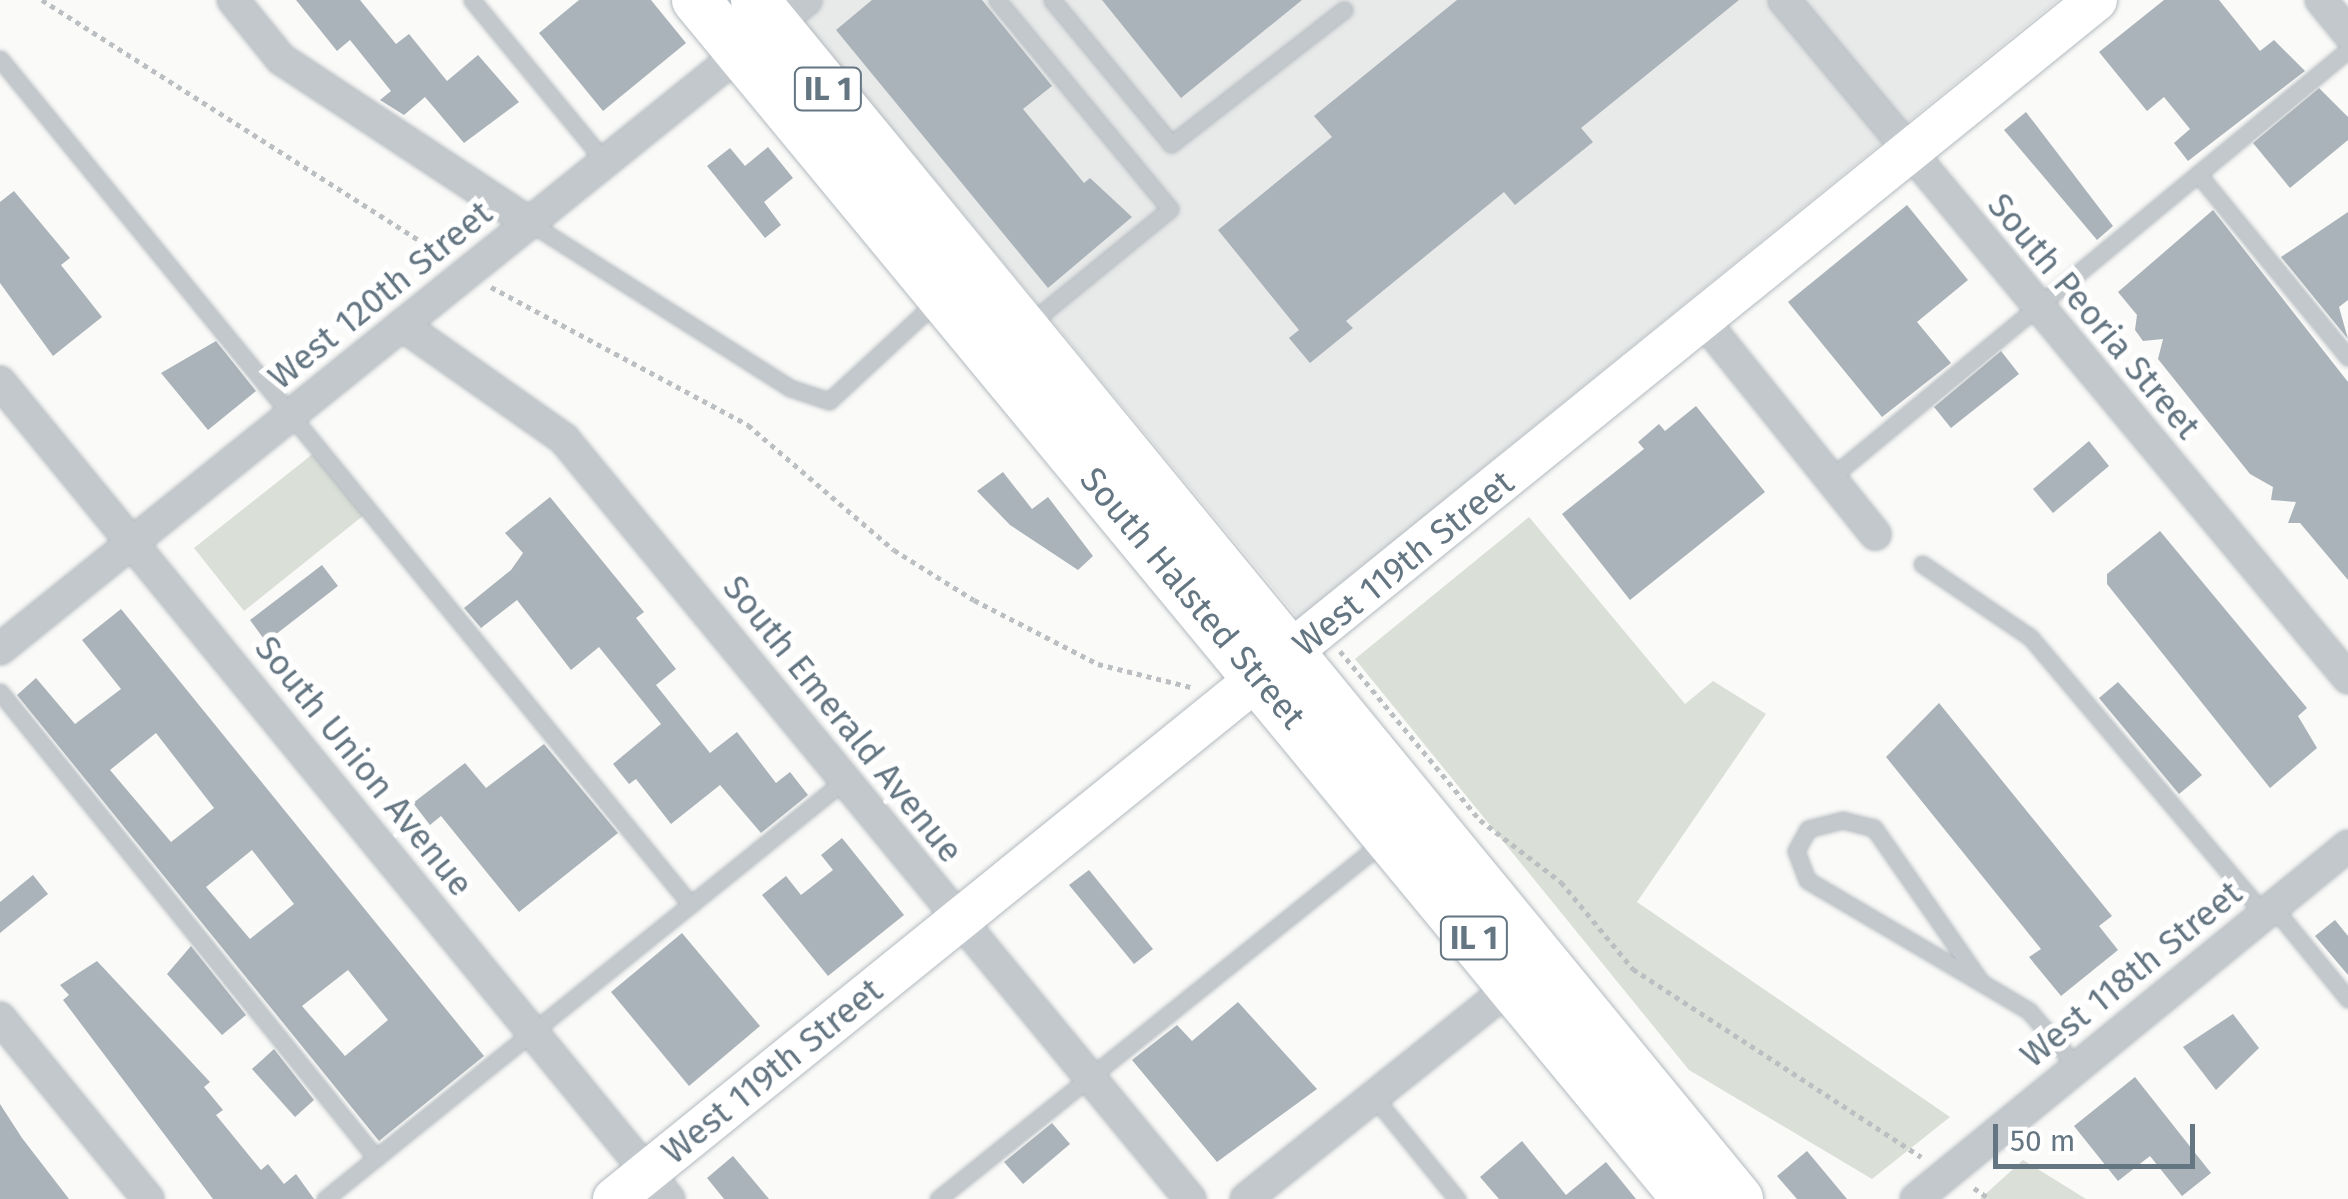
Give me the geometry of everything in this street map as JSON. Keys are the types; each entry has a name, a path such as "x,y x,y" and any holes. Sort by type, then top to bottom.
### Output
{"main road":[{"name":"South Halsted Street","path":"696,0 770,19 1024,327 1276,666 1390,836 1679,1197"},
{"name":"South Halsted Street","path":"770,19 944,296 1276,666 1739,1199"}],"street":[{"path":"233,0 281,60 530,222"},
{"name":"South Peoria Street","path":"1784,0 2348,678"},
{"name":"West 119th Street","path":"614,1199 658,1186 960,920 2096,0"},
{"path":"2320,0 2348,34"},
{"name":"West 120th Street","path":"0,649 605,162 770,19"},
{"path":"1703,320 1875,534"},
{"name":"South Emerald Avenue","path":"402,326 564,439 1190,1199"},
{"name":"South Union Avenue","path":"0,382 658,1186"},
{"name":"West 118th Street","path":"1916,1199 2348,846"},
{"path":"1246,1199 1512,986"},
{"path":"0,1018 148,1199"}],"lane":[{"path":"472,0 605,162"},
{"path":"997,0 1170,209 1024,327"},
{"path":"1052,0 1172,144 1344,10"},
{"path":"1829,479 2348,50"},
{"path":"0,59 691,904"},
{"path":"2198,174 2348,358"},
{"path":"530,222 790,388 829,402 944,296"},
{"path":"1922,564 2030,637 2348,999"},
{"path":"0,692 376,1158"},
{"path":"325,1199 845,780"},
{"path":"1981,982 1874,828 1843,820 1808,829 1796,851 1807,880 1981,982 2029,1010 2077,1067"},
{"path":"938,1199 1390,836"},
{"path":"1374,1096 1457,1199"}],"path":[{"path":"42,0 440,254"},
{"path":"504,296 748,425 894,550 974,600 1120,672 1190,687 1203,679"},
{"path":"1349,660 1480,820 1561,882 1633,969 1916,1154"},
{"path":"1974,1188 1990,1199"}],"shaded area":[{"path":"786,0 2058,0 1298,618"},
{"path":"314,453 364,515 244,611 194,548"},
{"path":"1529,517 1685,704 1713,681 1766,714 1637,902 1950,1117 1872,1179 1689,1070 1355,659"},
{"path":"2023,1160 2086,1199 1980,1199"}],"building":[{"path":"296,0 360,0 396,44 409,34 447,81 478,55 519,102 464,143 425,97 404,115 380,100 391,91 350,40 337,51"},
{"path":"579,0 651,0 686,43 603,111 539,33"},
{"path":"872,0 982,0 1052,86 1023,109 1084,183 1090,178 1132,217 1048,288 836,30"},
{"path":"1102,0 1302,0 1181,98"},
{"path":"1457,0 1739,0 1581,128 1593,142 1515,205 1504,192 1346,321 1353,328 1310,363 1289,338 1299,330 1218,230 1332,137 1314,116"},
{"path":"2164,0 2219,0 2260,51 2274,40 2305,71 2188,161 2174,143 2190,129 2164,97 2147,111 2099,52"},
{"path":"2319,88 2348,117 2348,140 2290,188 2253,143"},
{"path":"2026,112 2113,226 2097,240 2004,130"},
{"path":"768,147 793,178 764,202 781,225 765,238 707,166 730,148 745,166"},
{"path":"14,191 70,258 61,265 102,317 53,356 0,283 0,202"},
{"path":"1907,205 1968,280 1917,322 1951,363 1882,417 1788,302"},
{"path":"2213,210 2348,382 2348,580 2300,523 2288,523 2296,502 2271,500 2273,487 2250,474 2158,359 2163,339 2143,341 2135,330 2137,315 2118,292"},
{"path":"2348,212 2348,300 2339,307 2348,339 2281,257"},
{"path":"216,341 256,391 208,430 161,373"},
{"path":"2001,351 2019,374 1951,428 1934,407"},
{"path":"1696,406 1765,492 1630,600 1562,514 1644,449 1638,442 1659,424 1665,431"},
{"path":"2089,441 2109,466 2053,513 2033,489"},
{"path":"1003,472 1032,509 1048,497 1093,556 1078,570 1010,525 977,491"},
{"path":"550,497 644,612 636,618 676,669 656,685 710,753 737,732 776,783 790,772 808,795 761,833 720,785 671,824 636,779 629,784 613,764 661,724 599,647 571,670 517,600 481,628 464,608 511,570 523,553 505,533"},
{"path":"2160,531 2307,708 2298,716 2317,748 2270,788 2107,584 2107,574"},
{"path":"322,565 338,586 266,642 250,620"},
{"path":"121,609 484,1056 379,1141 17,695 36,678 75,724 121,689 82,640","holes":["156,733 214,808 171,842 110,770","252,850 294,904 250,939 206,887","348,970 388,1020 345,1056 302,1006"]},
{"path":"2118,682 2202,775 2179,794 2099,698"},
{"path":"1939,703 2112,916 2099,926 2118,950 2061,996 2029,957 2041,949 1886,757"},
{"path":"544,744 618,833 519,912 441,816 430,825 413,803 465,763 486,788"},
{"path":"842,838 904,915 828,976 762,895 786,876 801,895 833,870 821,855"},
{"path":"1089,870 1153,949 1134,964 1069,885"},
{"path":"33,875 48,894 0,933 0,902"},
{"path":"2335,920 2348,936 2348,975 2315,936"},
{"path":"682,933 760,1026 689,1086 611,992"},
{"path":"191,946 246,1015 222,1035 167,974"},
{"path":"97,961 210,1082 204,1087 223,1110 216,1115 261,1170 268,1164 284,1184 296,1174 314,1199 213,1199 63,1000 69,995 60,985"},
{"path":"1238,1002 1317,1089 1217,1162 1132,1060 1177,1025 1192,1041"},
{"path":"2233,1014 2259,1048 2216,1090 2183,1047"},
{"path":"274,1049 314,1100 295,1117 252,1069"},
{"path":"2135,1077 2211,1173 2182,1196 2150,1156 2118,1181 2074,1126"},
{"path":"0,1104 22,1138 69,1199 0,1199"},
{"path":"1052,1123 1070,1144 1023,1184 1004,1162"},
{"path":"1522,1141 1566,1195 1606,1162 1636,1199 1499,1199 1480,1177"},
{"path":"1807,1151 1847,1199 1797,1199 1777,1176"},
{"path":"733,1156 769,1199 724,1199 707,1178"}]}
